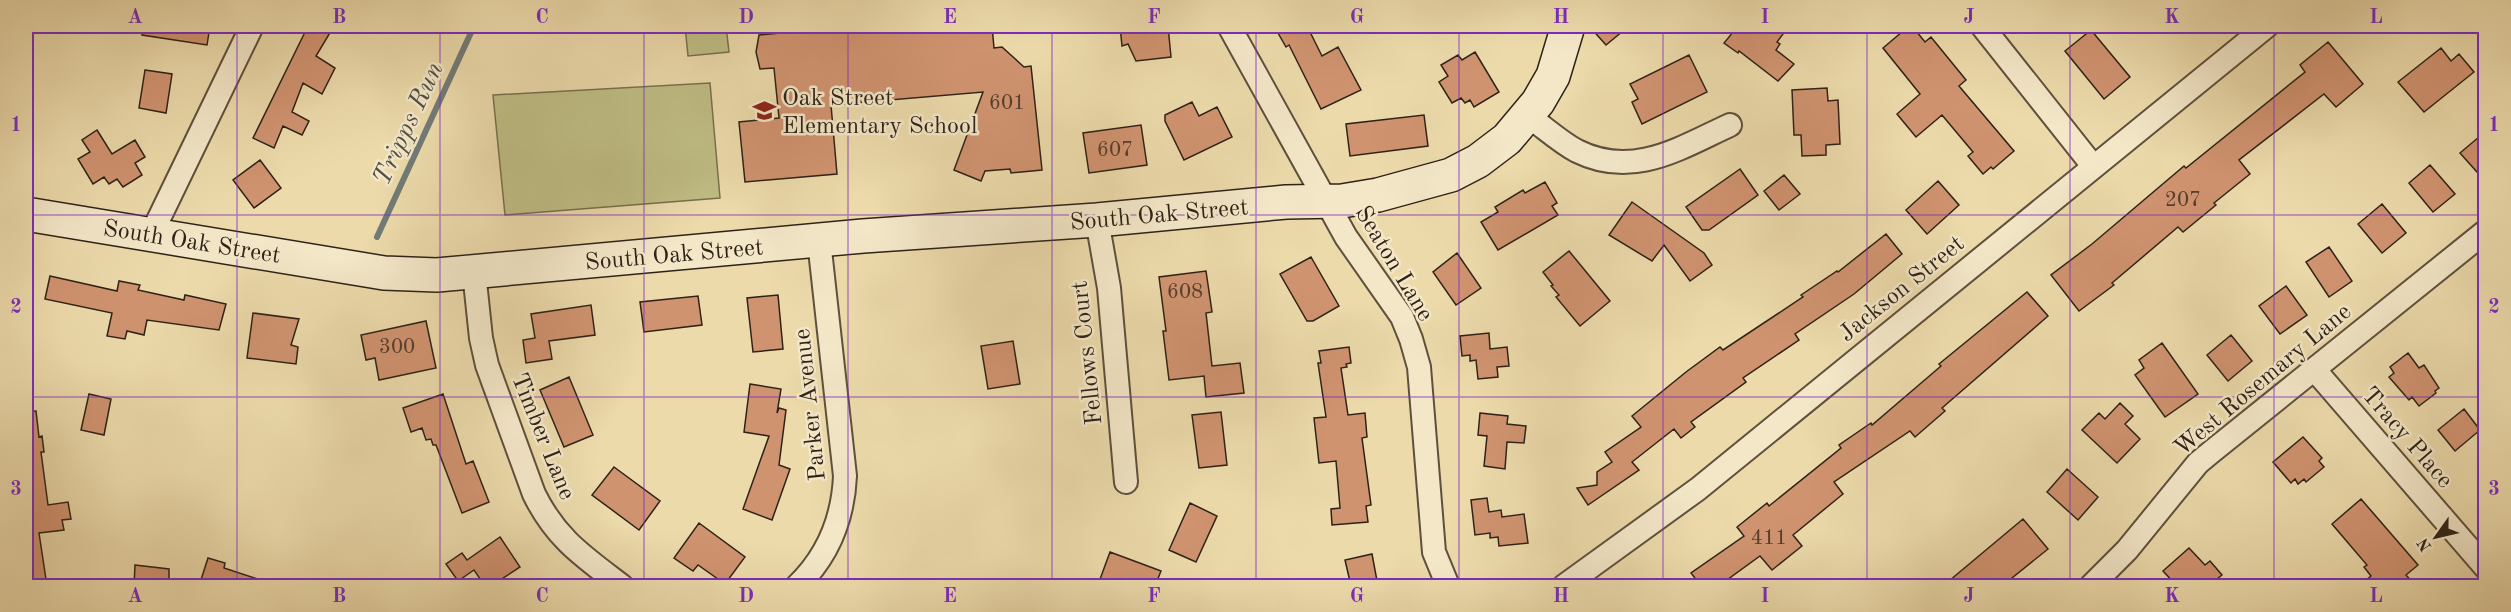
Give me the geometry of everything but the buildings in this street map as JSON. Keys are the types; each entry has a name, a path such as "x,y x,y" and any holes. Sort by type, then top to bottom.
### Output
{"street":[{"path":"151,235 252,26"},
{"name":"Seaton Lane","path":"1229,26 1346,237 1401,317 1411,339 1419,367 1434,552 1448,586"},
{"name":"South Oak Street","path":"26,214 361,269 437,275 1286,202 1327,202 1378,195 1451,175 1478,161 1507,139 1528,116 1553,76 1568,26"},
{"path":"1982,26 2093,165"},
{"name":"Jackson Street","path":"1564,586 1698,489 2266,26"},
{"path":"1528,116 1576,150 1596,159 1618,163 1658,158 1730,125"},
{"name":"Fellows Court","path":"1097,220 1109,288 1126,482"},
{"name":"West Rosemary Lane","path":"2091,586 2127,550 2198,463 2486,231"},
{"name":"Parker Avenue","path":"796,586 810,573 825,552 837,528 844,498 845,476 819,241"},
{"name":"Timber Lane","path":"474,272 481,338 487,365 534,494 558,534 622,586"},
{"name":"Tracy Place","path":"2314,369 2486,568"}],"shaded area":[{"path":"685,26 726,26 729,52 688,56"},
{"path":"710,83 720,198 505,215 493,95"}],"waterway":[{"name":"Tripps Run","path":"377,237 474,26"}],"place":[{"name":"Oak Street Elementary School","path":"764,111"}]}
